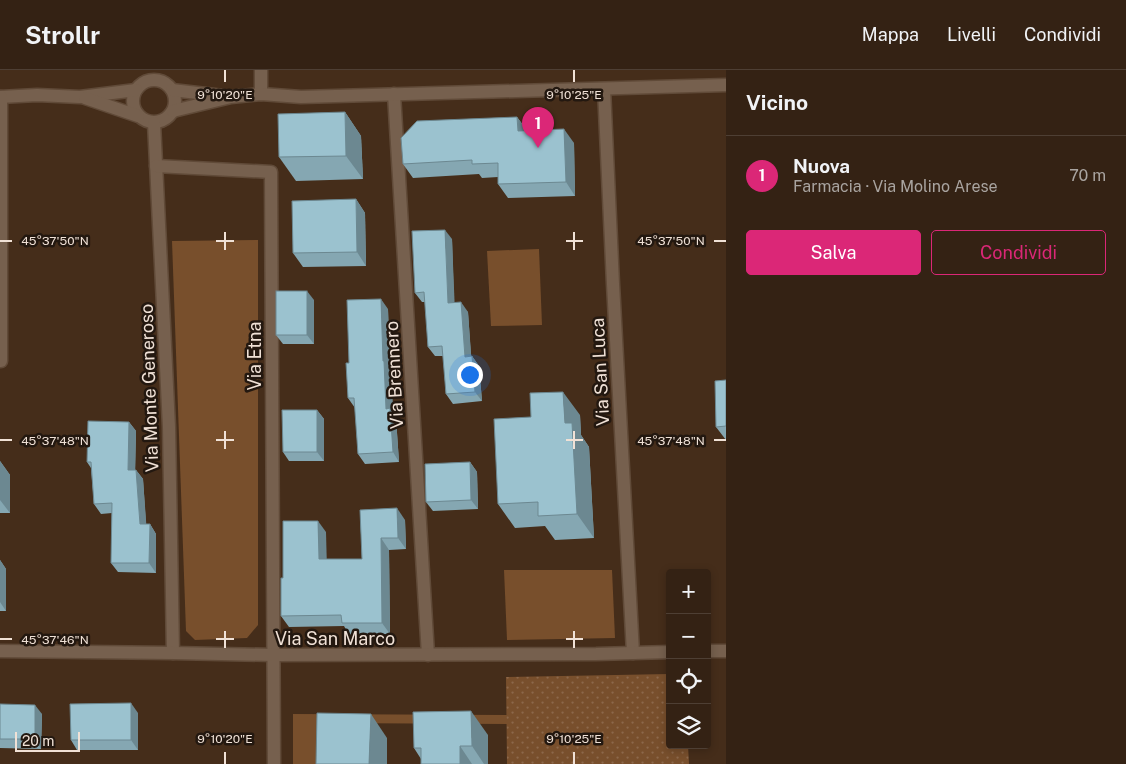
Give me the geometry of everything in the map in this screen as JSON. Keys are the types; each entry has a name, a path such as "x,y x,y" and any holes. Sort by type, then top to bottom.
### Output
{"street":[{"path":"261,70 261,94"},
{"path":"153,75 167,84 172,90 175,96 175,104 169,117 164,120 154,123 143,120 134,110 132,103 136,90 153,75"},
{"path":"173,111 231,97 261,94 301,96 726,86"},
{"name":"Via San Luca","path":"604,89 633,653"},
{"path":"1,361 1,97 37,95 80,96 136,90"},
{"path":"172,90 231,97"},
{"name":"Via Brennero","path":"394,94 428,655"},
{"path":"80,96 138,116"},
{"name":"Via Monte Generoso","path":"154,123 169,427 172,653"},
{"name":"Via Etna","path":"156,166 271,172 274,764"},
{"name":"Via San Marco","path":"0,651 273,655 666,652"},
{"path":"711,651 726,651"}],"shaded area":[{"path":"258,240 258,625 247,638 195,640 186,631 172,241"},
{"path":"539,249 542,325 491,326 487,251"},
{"path":"504,570 612,570 615,638 507,640"},
{"path":"666,674 666,749 688,749 689,764 507,764 506,677"},
{"path":"293,714 507,715 507,724 320,723 320,764 293,764"}],"building":[{"path":"345,112 346,156 279,157 278,114"},
{"path":"517,117 518,131 564,129 566,182 498,184 498,163 472,164 472,160 403,164 401,138 417,121"},
{"path":"356,199 357,252 293,253 292,201"},
{"path":"445,230 448,303 461,302 465,357 472,356 475,392 446,394 442,346 428,347 424,292 415,293 412,231"},
{"path":"276,291 307,291 307,335 276,335"},
{"path":"381,299 386,409 390,408 393,452 358,454 354,398 348,398 346,363 349,363 347,300"},
{"path":"726,380 726,426 716,427 715,381"},
{"path":"563,392 565,423 572,423 577,514 538,516 538,502 498,504 494,419 531,417 530,393"},
{"path":"282,410 317,410 317,452 283,452"},
{"path":"88,421 129,422 128,470 136,470 140,524 150,524 149,563 111,563 112,503 94,504 91,462 87,462"},
{"path":"470,462 471,500 426,502 425,464"},
{"path":"397,508 398,538 381,538 382,623 342,623 341,615 281,616 283,521 318,521 319,559 362,559 360,510"},
{"path":"131,703 131,740 71,740 70,704"},
{"path":"0,704 35,705 35,739 0,739"},
{"path":"471,711 472,746 460,746 460,764 421,764 421,748 414,748 413,712"},
{"path":"317,713 371,714 369,764 316,764"}],"place":[{"name":"Nuova","path":"538,148"}]}
